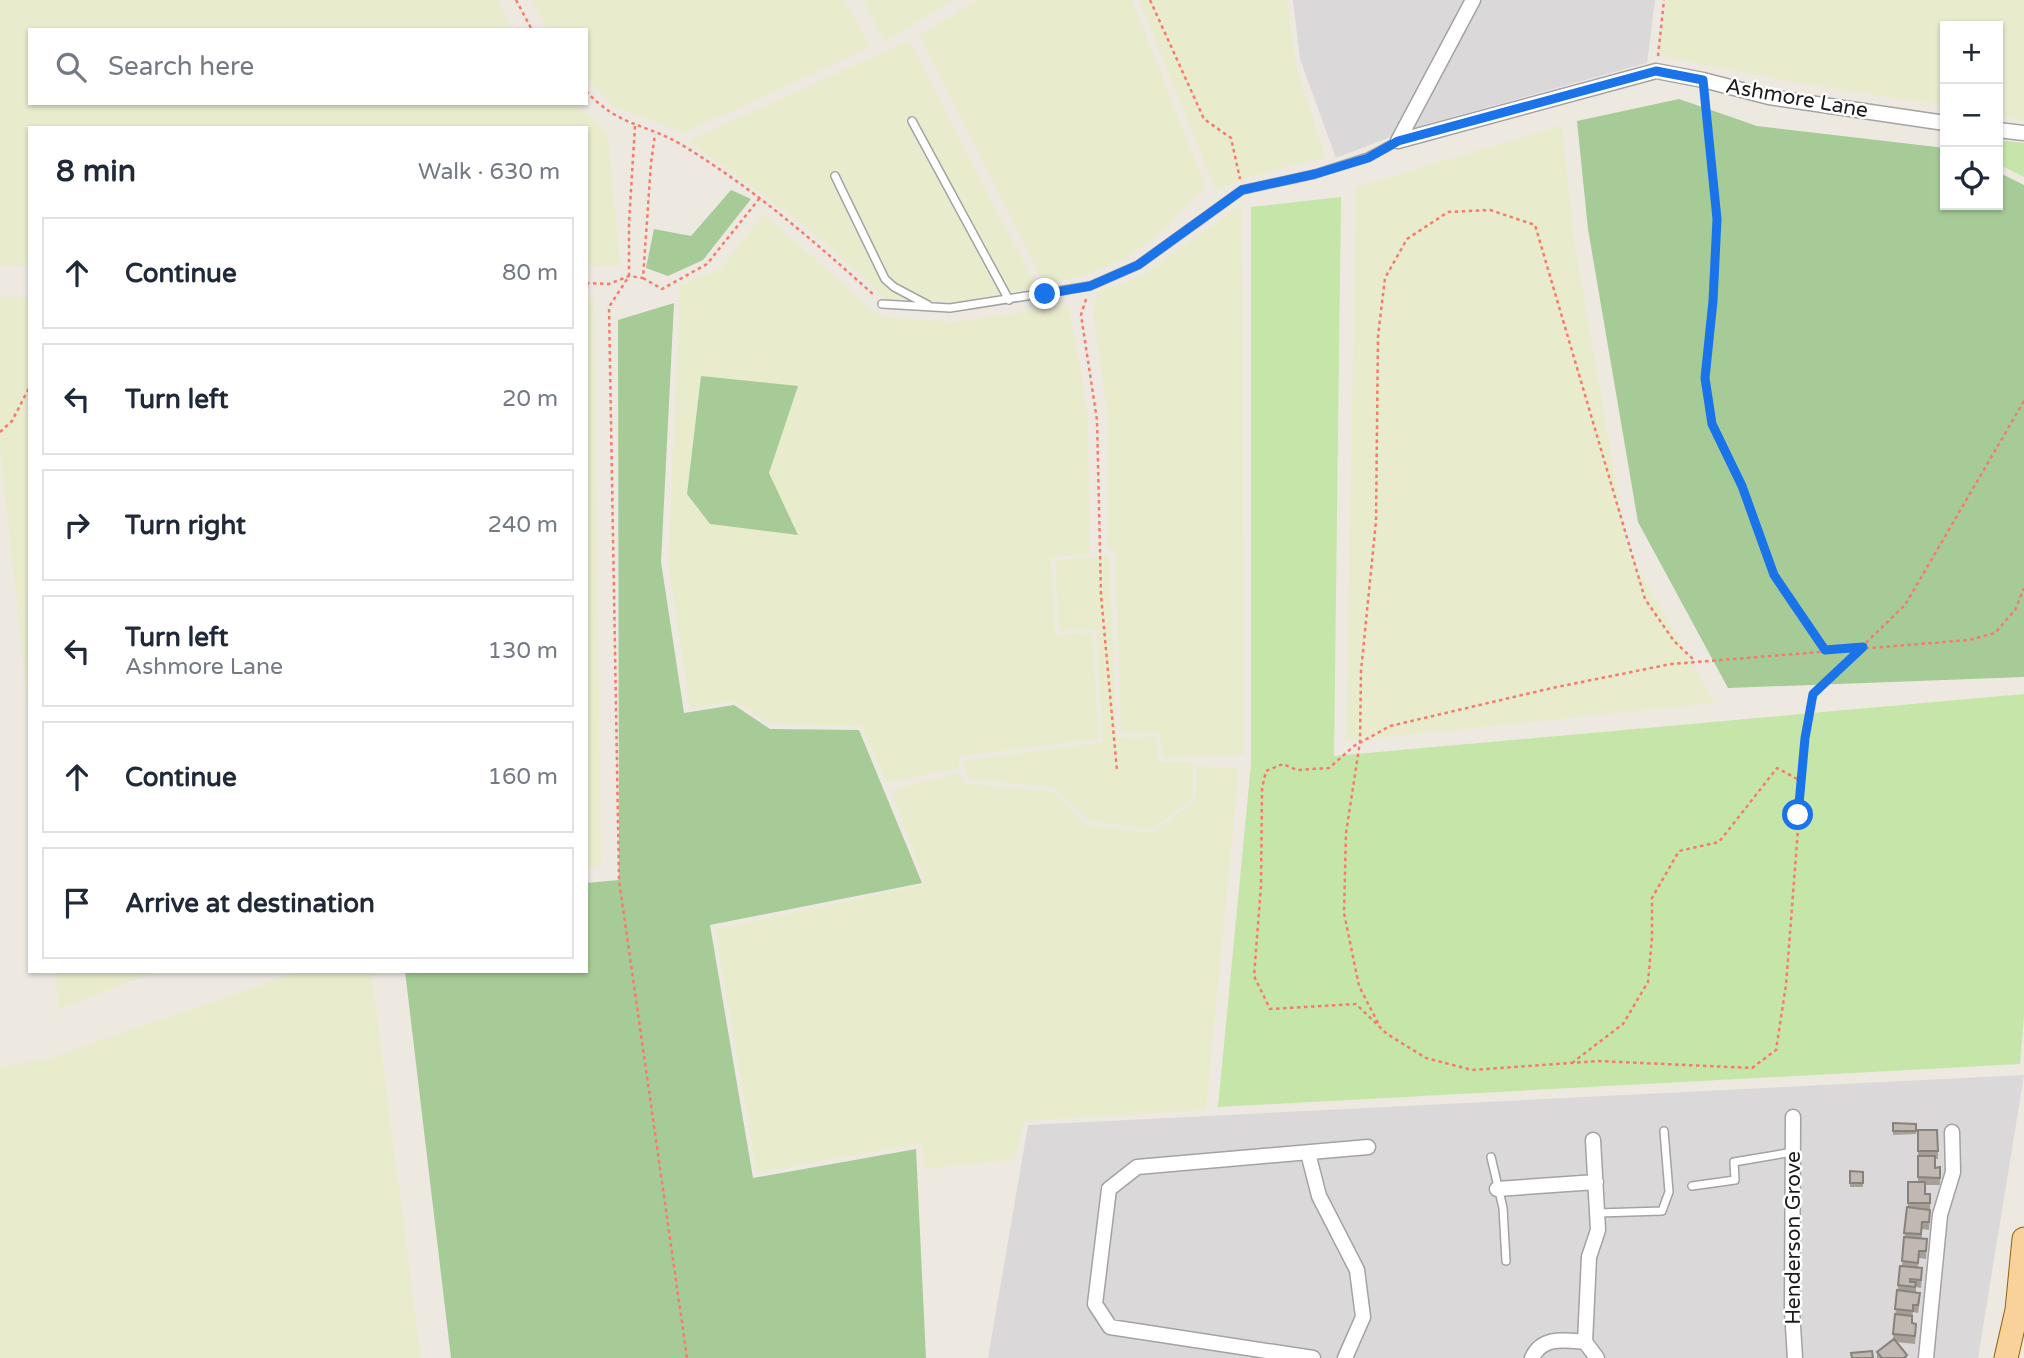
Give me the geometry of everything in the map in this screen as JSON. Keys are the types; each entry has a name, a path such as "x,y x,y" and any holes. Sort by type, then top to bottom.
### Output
{"main road":[{"path":"2006,1358 2017,1310 2024,1239"}],"street":[{"path":"1398,141 1473,0"},
{"name":"Ashmore Lane","path":"1398,141 1656,71 1769,97 1940,121"},
{"path":"2003,131 2024,133"},
{"name":"Henderson Grove","path":"1793,1117 1792,1310 1796,1358"},
{"path":"1926,1358 1940,1215 1953,1172 1952,1132"},
{"path":"1593,1140 1598,1230 1589,1257 1585,1342 1597,1358"},
{"path":"1313,1358 1218,1351 1110,1327 1095,1304 1109,1189 1137,1167 1368,1147"},
{"path":"1308,1153 1320,1196 1357,1270 1363,1317 1345,1358"},
{"path":"1497,1189 1596,1182"},
{"path":"1532,1358 1545,1343 1560,1339 1585,1342"}],"lane":[{"path":"912,121 1009,300"},
{"path":"883,304 950,308 1090,286 1138,265 1242,190 1315,174 1368,158 1398,141"},
{"path":"835,176 885,279 894,287 932,307"},
{"path":"1598,1213 1662,1211 1669,1192 1664,1131"},
{"path":"1692,1186 1735,1180 1734,1162 1793,1152"},
{"path":"1491,1157 1505,1225 1506,1261"}],"path":[{"path":"516,0 531,28"},
{"path":"1150,0 1204,119 1231,138 1242,190"},
{"path":"1656,71 1664,0"},
{"path":"1703,80 1717,219 1713,301 1705,378 1712,424 1742,486 1774,575 1825,650"},
{"path":"588,93 601,107 622,120 680,144 759,199 800,229 883,304"},
{"path":"635,126 629,222 629,276 609,307 619,880 687,1358"},
{"path":"643,278 655,134"},
{"path":"588,283 609,284 629,276 643,278 662,289 706,264 759,199"},
{"path":"1379,1026 1359,986 1344,913 1346,833 1360,742 1361,671 1376,521 1378,336 1385,278 1407,239 1448,212 1490,210 1535,225 1645,599 1674,641 1695,662"},
{"path":"1090,286 1081,315 1097,420 1101,596 1117,771"},
{"path":"0,432 12,421 28,390"},
{"path":"2024,401 1905,605 1863,647 1813,694 1805,738 1786,985 1776,1049 1752,1068 1636,1062 1572,1063 1472,1070 1426,1058 1379,1026 1356,1004 1270,1009 1254,976 1261,886 1262,789 1266,771 1283,764 1297,770 1329,768 1360,742 1390,726 1552,688 1671,664 1825,650 1863,647 1969,640 1994,633 2015,610 2024,588"},
{"path":"1572,1063 1623,1024 1648,982 1652,898 1679,851 1719,842 1777,768 1801,781"}],"shaded area":[{"path":"1293,0 1655,0 1647,63 1416,127 1336,158 1300,59"},
{"path":"2024,1075 1978,1358 988,1358 1028,1125"}],"green space":[{"path":"0,0 498,0 511,28 28,28 28,105 578,105 608,135 620,266 588,266 588,126 28,126 28,266 0,266"},
{"path":"531,0 844,0 871,47 684,133 612,106 588,78 588,28 547,28"},
{"path":"863,0 953,0 885,42"},
{"path":"977,0 1132,0 1206,187 1169,225 1127,258 1080,277 1044,284 919,35"},
{"path":"1139,0 1287,0 1296,64 1325,157 1249,177 1216,191"},
{"path":"1667,0 2024,0 2024,121 2003,117 2003,21 1940,21 1940,105 1780,80 1657,55"},
{"path":"909,40 1037,288 954,302 887,299 803,224 688,141"},
{"path":"1679,99 1757,126 1940,147 1940,210 2003,210 2003,174 2024,185 2024,677 1728,688 1638,522 1588,229 1577,121"},
{"path":"1562,125 1574,239 1628,551 1715,703 1346,741 1356,187"},
{"path":"2003,141 2024,143 2024,177 2003,166"},
{"path":"731,190 751,199 703,260 668,276 646,268 654,229 691,236"},
{"path":"1341,197 1334,756 2024,694 2024,1016 2020,1064 1218,1107 1251,764 1251,207"},
{"path":"1242,204 1244,755 1163,758 1160,733 1121,732 1115,549 1107,550 1108,417 1093,312 1098,292 1141,276"},
{"path":"764,214 881,317 955,322 1069,305 1088,414 1090,554 1051,557 1055,635 1092,633 1099,739 959,756 959,768 887,783 861,726 771,724 735,701 690,708 668,562 680,284 720,269"},
{"path":"0,297 28,297 28,709 0,447"},
{"path":"588,298 594,298 601,866 588,867"},
{"path":"674,303 661,562 684,713 734,705 770,729 859,730 922,883 710,925 753,1178 916,1149 926,1358 451,1358 405,973 588,973 588,883 619,880 618,320"},
{"path":"701,376 798,386 769,473 798,535 710,524 687,494"},
{"path":"1109,556 1117,738 1157,737 1158,762 1193,762 1193,798 1152,830 1090,821 1053,787 968,779 963,761 1103,742 1096,630 1059,631 1055,560"},
{"path":"1196,766 1239,768 1206,1110 1024,1121 1015,1159 925,1169 922,1143 757,1173 715,929 926,884 891,790 959,773 966,784 1053,791 1086,825 1153,833 1196,800"},
{"path":"55,973 152,973 59,1009"},
{"path":"295,973 371,973 421,1358 0,1358 0,1067 50,1058"}],"building":[{"path":"1893,1123 1916,1124 1916,1131 1893,1131"},
{"path":"1918,1130 1937,1130 1938,1151 1918,1151"},
{"path":"1918,1156 1935,1156 1935,1168 1940,1167 1940,1178 1918,1177"},
{"path":"1850,1171 1863,1172 1863,1183 1850,1183"},
{"path":"1908,1182 1925,1182 1925,1194 1930,1194 1930,1203 1908,1203"},
{"path":"1907,1207 1930,1210 1929,1222 1922,1222 1921,1234 1904,1233"},
{"path":"1904,1237 1927,1239 1926,1251 1919,1251 1918,1263 1902,1261"},
{"path":"1900,1266 1922,1268 1921,1280 1910,1279 1910,1282 1916,1282 1915,1287 1898,1285"},
{"path":"1897,1290 1920,1293 1918,1305 1913,1305 1913,1311 1895,1309"},
{"path":"1895,1314 1912,1316 1912,1323 1916,1324 1915,1336 1893,1334"},
{"path":"1894,1339 1907,1355 1904,1358 1882,1358 1877,1352"},
{"path":"1872,1351 1873,1358 1852,1358 1851,1353"}],"route":[{"path":"1045,294 1090,286 1138,265 1242,190 1315,174 1368,158 1398,141 1656,71 1703,80 1717,219 1713,301 1705,378 1712,424 1742,486 1774,575 1825,650 1863,647 1813,694 1805,738 1798,815"}]}
